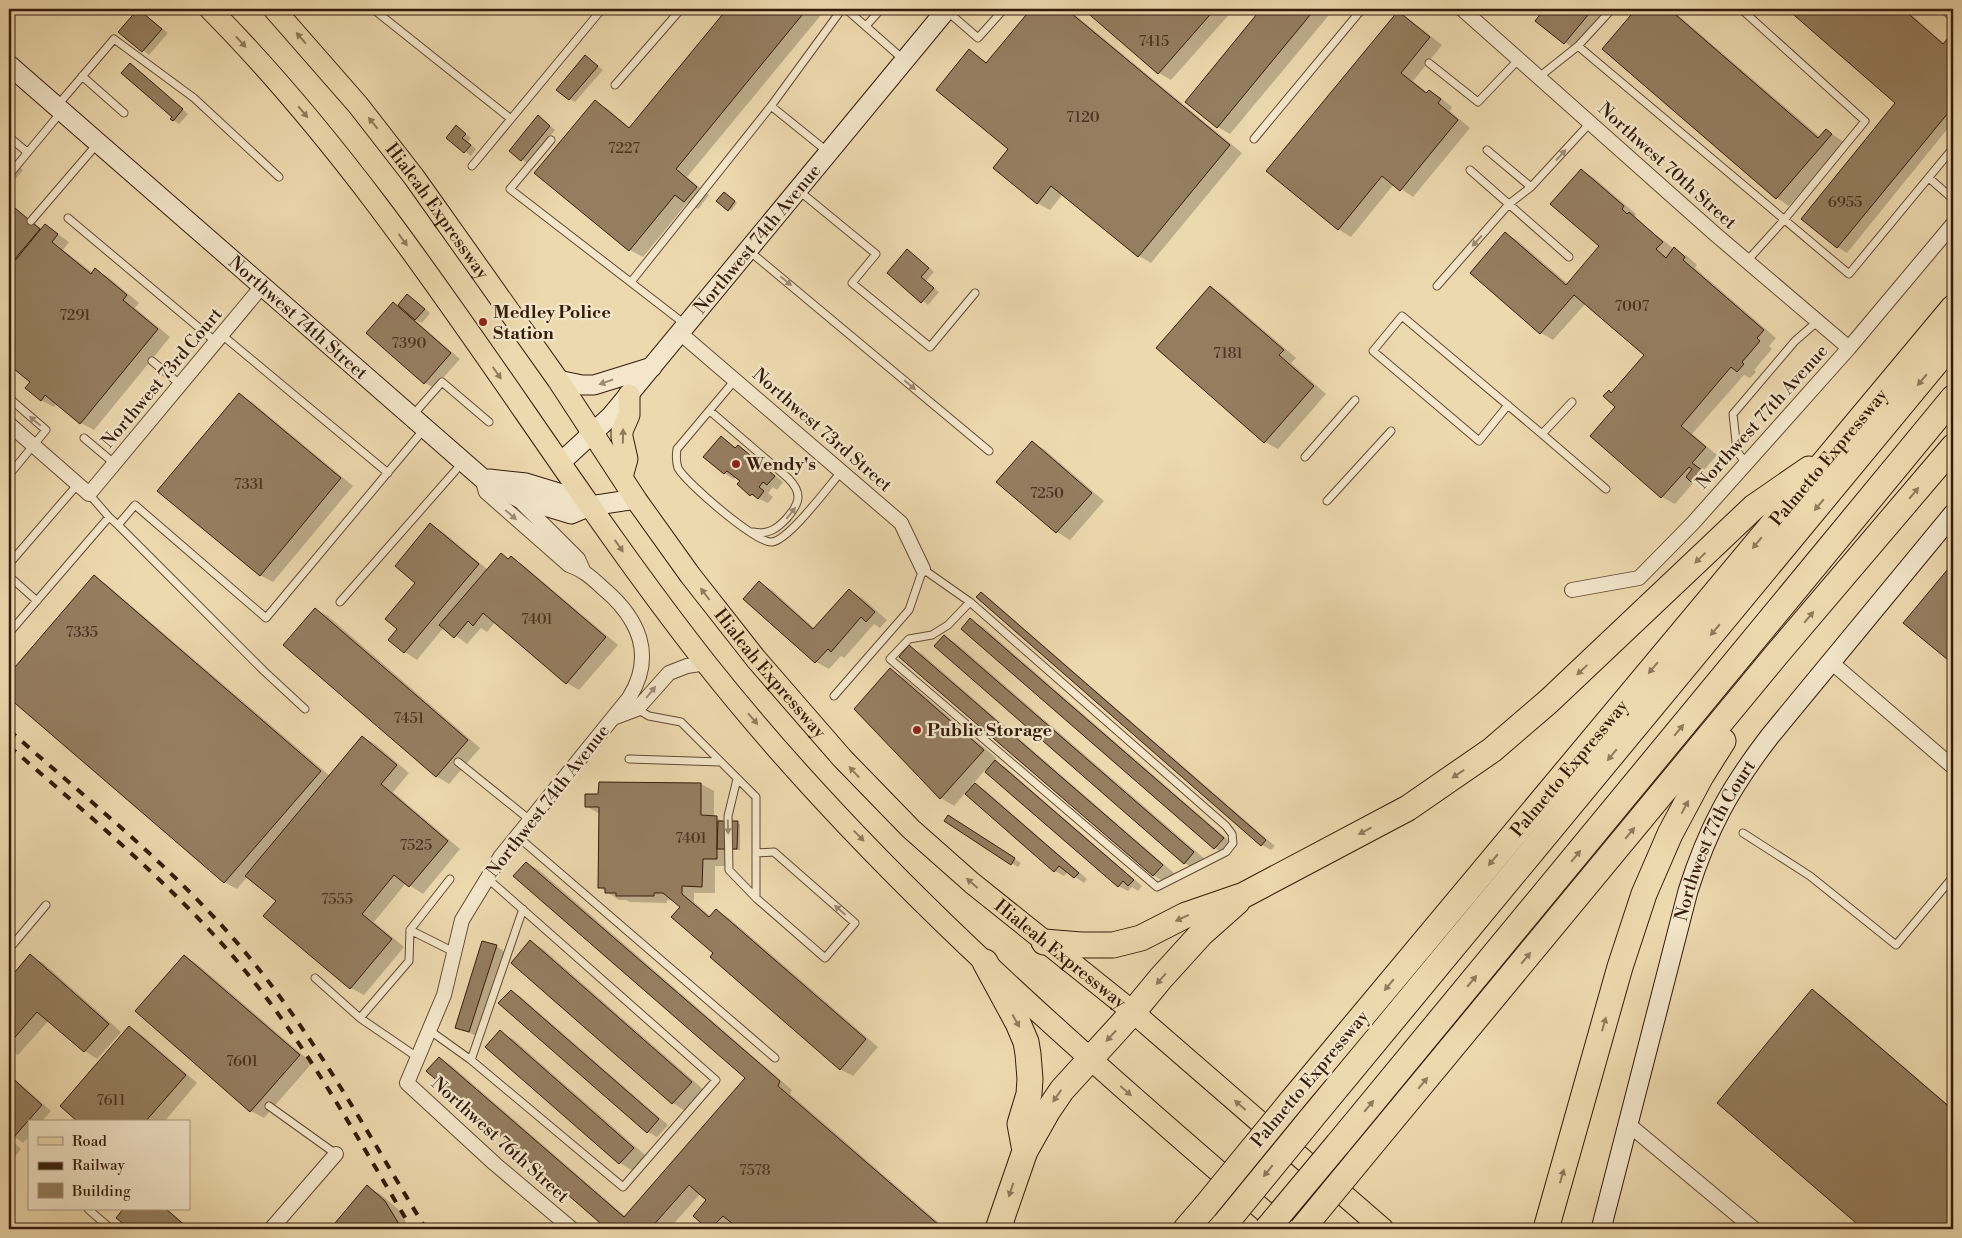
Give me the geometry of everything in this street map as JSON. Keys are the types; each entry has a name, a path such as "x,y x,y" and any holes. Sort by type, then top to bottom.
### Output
{"highway":[{"name":"Palmetto Expressway","path":"1186,1229 1953,308"},
{"path":"1223,1226 1953,342"},
{"path":"1267,1229 1953,398"},
{"path":"1302,1229 1778,654 1953,447"},
{"path":"1044,942 1113,945 1141,938 1186,915 1244,895 1408,808 1492,750 1549,701 1754,507 1834,452"},
{"path":"1548,1227 1620,967 1644,894 1670,834 1701,776 1778,654"},
{"path":"998,1229 1025,1151 1055,1100 1068,1082 1202,934 1244,895"},
{"path":"985,962 1018,1023 1027,1048 1030,1079 1028,1100 1020,1124 1025,1151"}],"main road":[{"path":"210,9 284,89 358,179 433,281 652,593 706,663 779,749 917,896 985,962 1089,1059 1285,1229"},
{"name":"Hialeah Expressway","path":"274,9 326,68 399,157 450,225 558,380 636,499 737,635 848,764 885,804 994,902 1133,1012 1383,1229"},
{"path":"622,477 627,459 622,431 629,414 629,394"}],"street":[{"name":"Northwest 74th Avenue","path":"560,463 594,434 629,394 947,9"},
{"name":"Northwest 70th Street","path":"1462,9 1747,261 1849,348"},
{"name":"Northwest 74th Street","path":"9,65 463,461 490,479 486,492 569,565 583,570 618,601 630,615 641,647"},
{"name":"Northwest 77th Avenue","path":"1572,590 1639,578 1693,523 1849,348 1953,224"},
{"name":"Northwest 73rd Court","path":"89,494 263,285"},
{"name":"Northwest 73rd Street","path":"683,329 735,380 900,523 923,569"},
{"path":"558,380 575,384 594,385 652,367"},
{"path":"9,424 89,494"},
{"path":"490,479 515,496 571,514 590,506 636,499"},
{"path":"490,479 526,483 562,494 590,506"},
{"name":"Northwest 74th Street","path":"515,496 578,559 583,570"},
{"name":"Northwest 77th Court","path":"1600,1229 1688,891 1705,842 1724,802 1743,772 1953,514"},
{"name":"Northwest 74th Avenue","path":"444,995 462,920 487,878 517,836 613,719 636,686 641,666 641,647"},
{"path":"1831,662 1953,767"},
{"name":"Northwest 74th Avenue","path":"613,719 637,709 669,673 687,666 706,663"},
{"name":"Northwest 76th Street","path":"444,995 407,1083 495,1164 572,1229"},
{"path":"1628,1124 1754,1229"},
{"path":"271,1229 336,1154"}],"lane":[{"path":"373,9 511,119"},
{"path":"472,166 602,9"},
{"path":"615,85 681,9"},
{"path":"631,282 771,106 844,9 904,60"},
{"path":"866,26 881,9"},
{"path":"947,9 978,38 1004,9"},
{"path":"1254,139 1362,9"},
{"path":"1539,77 1578,46 1612,9"},
{"path":"1741,9 1865,121 1784,220 1747,261"},
{"path":"1943,9 1950,15 1953,11"},
{"path":"9,175 82,76 114,39 194,98 280,177"},
{"path":"1578,46 1849,274 1953,148"},
{"path":"1430,63 1478,102 1519,59"},
{"path":"82,76 124,113"},
{"path":"771,106 828,153"},
{"path":"1437,286 1509,204 1531,188 1590,123"},
{"path":"9,137 27,152"},
{"path":"550,140 510,189 631,282 683,329"},
{"path":"31,221 98,142"},
{"path":"1487,150 1531,188"},
{"path":"1470,170 1569,257"},
{"path":"1929,178 1953,199"},
{"path":"798,190 876,254 852,283 930,347 975,293"},
{"path":"68,218 388,474"},
{"path":"748,250 989,452"},
{"path":"1508,406 1479,441 1373,351 1402,316 1606,489"},
{"path":"1746,464 1737,450 1733,414 1795,341 1818,321"},
{"path":"152,361 181,385"},
{"path":"735,380 677,449 678,468 688,481 744,529 764,541 772,542 788,534 841,472"},
{"path":"118,525 135,505 266,618 388,474 442,382 489,422"},
{"path":"9,398 46,430 9,475"},
{"path":"1305,457 1355,400"},
{"path":"1542,434 1572,402"},
{"path":"710,411 795,484 798,491 799,497 795,509 779,528 764,533 750,532"},
{"path":"1327,501 1390,431"},
{"path":"84,438 115,464"},
{"path":"340,602 463,461"},
{"path":"9,564 78,484"},
{"path":"89,494 109,517 305,709"},
{"path":"9,633 109,517"},
{"path":"834,696 909,610 923,569 970,602 1226,826 1232,834 1233,843 1226,852 1157,887 890,659 909,639 932,635 948,625 970,602"},
{"path":"9,576 37,601"},
{"path":"637,709 649,716 681,722 756,797 756,898"},
{"path":"629,759 721,762"},
{"path":"458,762 530,820"},
{"path":"737,779 728,816 729,870 756,898 825,958 855,923 774,852 756,853"},
{"path":"1743,833 1810,876 1896,944 1953,877"},
{"path":"517,836 775,1058"},
{"path":"429,1029 471,1060 623,1187 716,1080 487,878"},
{"path":"360,1018 409,961 410,930 450,879"},
{"path":"9,949 46,905"},
{"path":"471,1060 523,909"},
{"path":"410,930 454,952"},
{"path":"315,978 360,1018 417,1057"},
{"path":"269,1106 336,1154"},
{"path":"89,1210 111,1229"}],"building":[{"path":"138,9 162,29 142,52 118,32"},
{"path":"727,9 807,9 676,169 697,187 684,202 675,195 629,251 534,173 595,100 629,128"},
{"path":"1031,9 1066,9 1230,145 1138,257 1051,186 1037,204 993,168 1008,149 936,90 969,49 986,63"},
{"path":"1083,9 1215,9 1158,74"},
{"path":"1261,9 1315,9 1217,128 1185,102"},
{"path":"1544,9 1593,9 1564,44 1535,21"},
{"path":"1636,9 1669,9 1818,138 1826,129 1832,134 1776,199 1602,49"},
{"path":"1787,9 1903,9 1943,44 1953,32 1953,107 1837,248 1801,219 1895,103"},
{"path":"1398,11 1430,37 1401,73 1426,93 1429,90 1441,99 1438,103 1458,120 1400,191 1382,176 1338,230 1266,171"},
{"path":"585,55 598,66 569,100 556,90"},
{"path":"130,63 183,109 173,121 170,119 172,117 121,73"},
{"path":"538,115 550,126 521,161 509,151"},
{"path":"456,125 466,134 462,138 471,145 464,153 446,138"},
{"path":"1581,169 1624,206 1622,209 1627,214 1629,212 1663,242 1656,249 1666,258 1674,247 1685,257 1683,260 1764,330 1757,338 1760,341 1742,362 1744,364 1737,372 1731,367 1681,426 1706,447 1692,463 1702,470 1691,482 1686,477 1692,469 1689,467 1661,498 1590,436 1615,407 1603,396 1609,390 1611,393 1644,355 1574,295 1540,334 1470,273 1505,232 1566,285 1599,246 1550,204"},
{"path":"724,192 735,201 728,211 716,201"},
{"path":"15,208 40,229 9,266 9,215"},
{"path":"45,224 58,234 52,242 91,274 95,268 127,295 123,300 158,329 80,424 45,395 41,401 25,388 30,382 9,365 9,268"},
{"path":"907,249 929,268 921,277 934,288 921,303 887,273"},
{"path":"1210,286 1284,350 1279,355 1314,386 1264,443 1156,348"},
{"path":"407,294 425,309 415,320 398,305"},
{"path":"393,302 451,353 424,384 366,333"},
{"path":"239,393 341,478 260,576 157,491"},
{"name":"Wendy's","path":"721,436 735,448 738,445 775,476 767,485 763,482 759,487 764,491 758,499 752,494 750,496 737,484 740,481 727,471 724,474 703,457"},
{"path":"1032,441 1092,493 1056,533 996,482"},
{"path":"430,523 479,564 404,653 388,640 397,629 385,619 415,583 395,566"},
{"path":"501,553 508,559 511,556 606,637 566,684 483,613 473,626 468,621 454,638 439,625"},
{"path":"1953,563 1953,664 1903,623"},
{"path":"94,575 321,771 224,883 9,698 9,674"},
{"path":"759,581 813,629 849,589 875,612 866,622 861,617 831,652 828,649 815,663 743,599"},
{"path":"981,592 1266,840 1261,846 976,597"},
{"path":"315,608 468,740 436,777 283,645"},
{"path":"970,618 1224,838 1214,849 961,629"},
{"path":"944,635 1194,852 1184,864 934,646"},
{"path":"909,645 1163,865 1153,876 899,657"},
{"name":"Public Storage","path":"890,668 984,750 940,799 854,709"},
{"path":"362,736 397,765 381,784 448,841 409,887 394,875 362,914 392,939 350,989 263,916 276,901 245,876"},
{"path":"995,760 1134,880 1128,886 1123,881 1118,887 985,772"},
{"path":"599,782 701,783 701,815 717,816 717,859 703,859 702,887 682,886 682,894 709,917 716,909 866,1039 840,1070 710,957 713,953 671,917 680,907 663,893 654,893 654,896 616,896 616,893 605,893 605,888 598,888 599,807 585,807 585,794 598,794"},
{"path":"975,783 1079,873 1074,878 1059,866 1054,872 965,794"},
{"path":"948,815 1015,858 1011,865 944,821"},
{"path":"718,821 738,821 737,849 717,849"},
{"path":"526,862 780,1081 778,1086 940,1226 939,1229 739,1229 723,1216 708,1229 693,1216 706,1200 689,1185 650,1229 607,1229 426,1071 439,1057 624,1217 745,1078 513,876"},
{"path":"530,940 692,1082 672,1104 511,963"},
{"path":"482,941 497,945 469,1032 455,1028"},
{"path":"30,954 109,1024 84,1052 37,1012 9,1044 9,979"},
{"path":"184,955 300,1055 250,1112 135,1011"},
{"path":"1812,989 1953,1110 1953,1229 1863,1229 1717,1103"},
{"path":"511,990 659,1119 647,1133 498,1003"},
{"path":"129,1026 186,1075 147,1120 76,1120 60,1106"},
{"path":"500,1030 634,1148 619,1164 485,1047"},
{"path":"9,1075 42,1105 13,1138 9,1135"},
{"path":"367,1185 385,1201 402,1229 330,1229"},
{"path":"122,1210 167,1210 189,1229 130,1229 116,1218"}],"railway":[{"path":"9,730 176,878 237,943 265,977 309,1038 426,1229"},
{"path":"9,746 165,885 243,968 271,1003 321,1077 412,1229"}],"place":[{"name":"Medley Police Station","path":"483,322"},
{"name":"Wendy's","path":"736,464"},
{"name":"Public Storage","path":"917,730"}]}
